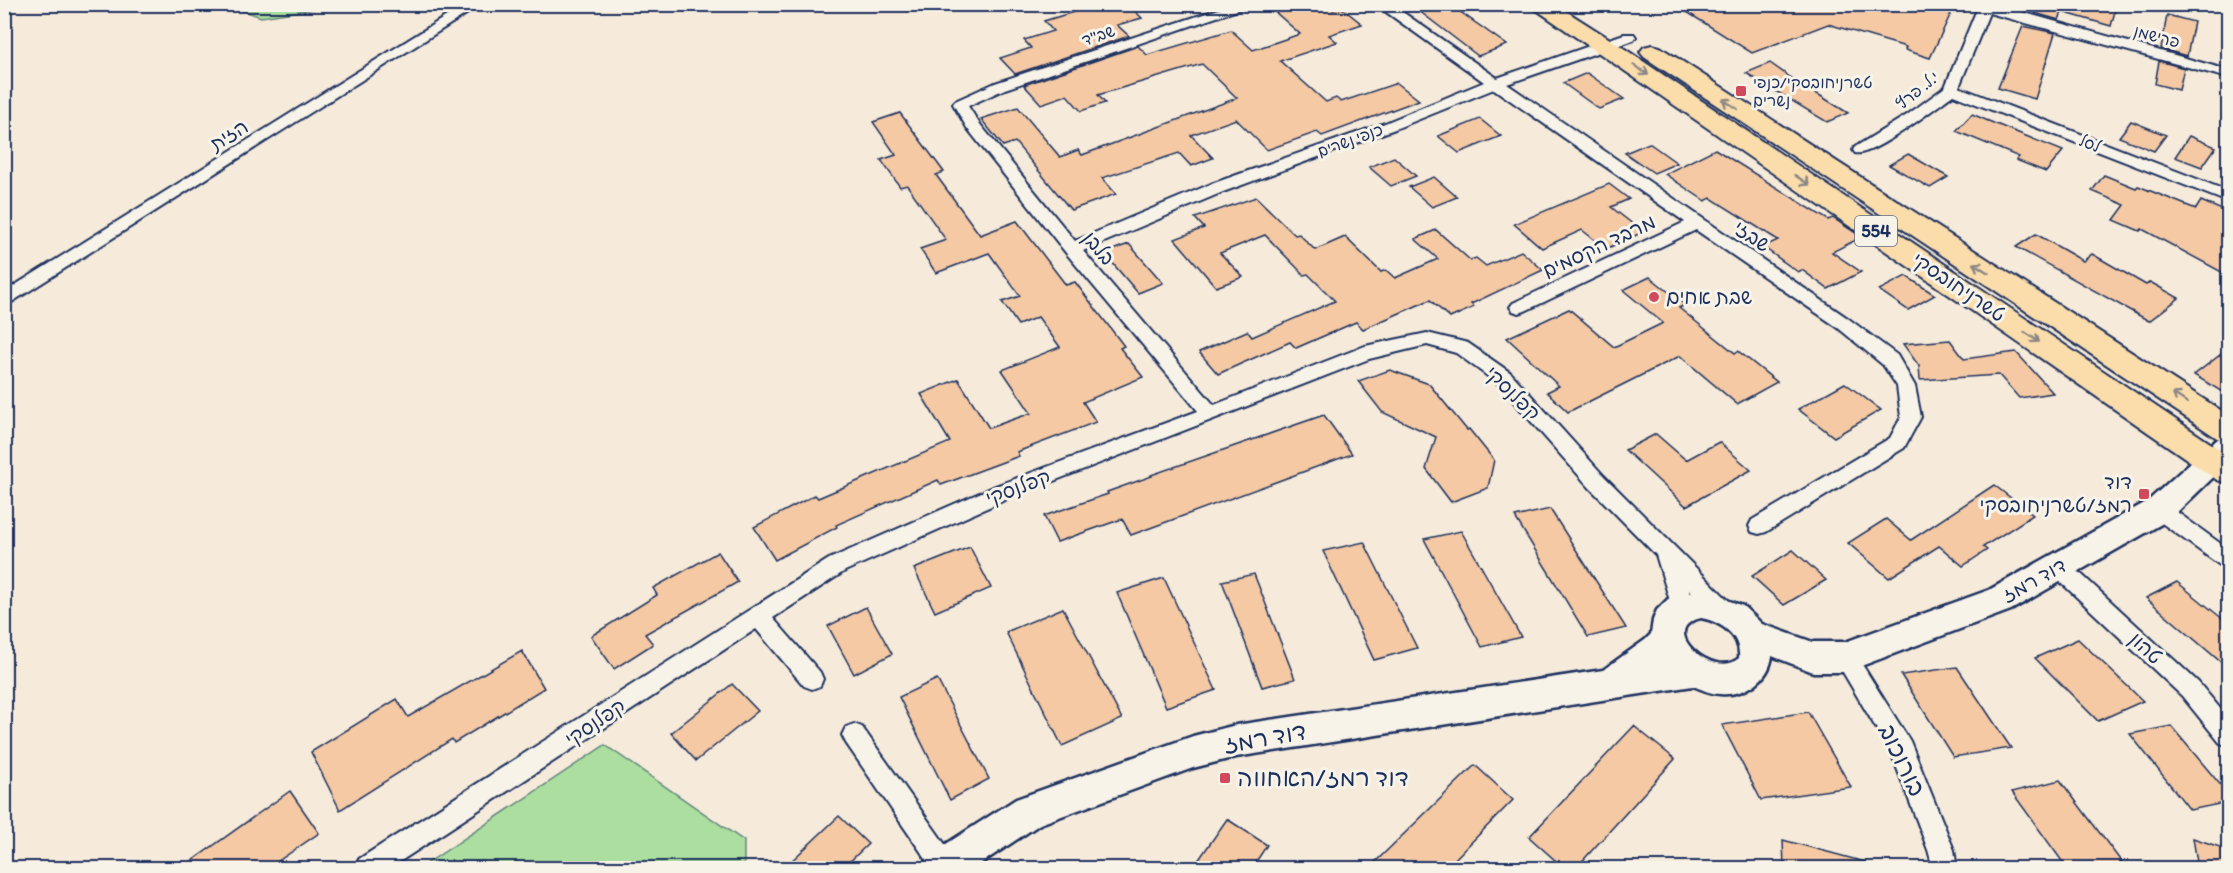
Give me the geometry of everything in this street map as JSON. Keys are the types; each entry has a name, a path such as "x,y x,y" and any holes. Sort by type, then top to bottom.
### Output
{"main road":[{"name":"טשרניחובסקי","path":"1539,4 1617,41 2229,430"},
{"name":"טשרניחובסקי","path":"1575,4 1617,41 2223,459"}],"street":[{"name":"הזית","path":"4,301 476,4"},
{"name":"שב''ד","path":"960,104 1000,86 1249,4"},
{"name":"שבזי","path":"1381,4 1493,84 1843,323 1890,360 1906,386 1911,417 1897,443 1759,526"},
{"name":"פרישמן","path":"1981,6 2229,74"},
{"name":"י.ל. פרץ","path":"1861,150 1912,118 1951,89 1981,6"},
{"name":"כנפי נשרים","path":"1072,249 1218,188 1390,126 1493,84 1617,41"},
{"name":"לסל","path":"1951,89 2229,197"},
{"name":"בלבן","path":"960,104 972,125 1072,249 1211,414"},
{"name":"מרבד הקסמים","path":"1519,307 1696,223"},
{"name":"קפלנסקי","path":"368,868 837,565 1000,493 1211,414 1365,353 1426,339 1462,348 1504,378 1597,482 1724,610"},
{"name":"דוד רמז","path":"1751,667 1792,666 1829,657 2000,600 2159,510 2223,459"},
{"path":"2159,510 2229,560"},
{"name":"קפלנסקי","path":"1663,547 1682,607"},
{"name":"טהון","path":"2059,567 2190,689 2229,735"},
{"path":"1701,604 1724,610 1738,620 1750,634 1755,642 1756,654 1746,673 1735,678 1721,679 1696,671 1678,658 1668,638 1668,621 1672,614 1682,607 1701,604"},
{"path":"757,615 813,679"},
{"path":"1750,634 1829,657"},
{"name":"דוד רמז","path":"1613,683 1668,638"},
{"name":"בורוכוב","path":"1829,657 1902,749 1946,868"},
{"name":"דוד רמז","path":"944,867 1029,811 1193,752 1236,741 1696,671"},
{"path":"854,735 944,867"}],"green space":[{"path":"227,4 340,5 261,17"},
{"path":"605,745 744,841 744,868 420,868"}],"building":[{"path":"1100,4 1128,4 1142,18 1117,25 1129,36 1015,74 1000,58 1031,48 1024,40 1053,31 1044,21"},
{"path":"1266,4 1326,4 1333,10 1342,8 1362,24 1329,35 1337,42 1280,61 1326,102 1336,98 1341,102 1397,83 1419,100 1322,136 1317,132 1267,150 1236,119 1191,135 1213,158 1191,166 1179,153 1102,178 1116,194 1071,210 1015,142 1003,146 981,119 1018,107 1060,157 1078,150 1082,155 1237,98 1202,64 1098,95 1105,103 1081,111 1067,95 1041,104 1024,85 1138,46 1147,55 1231,30 1253,50 1300,34"},
{"path":"1410,4 1449,4 1507,45 1478,56"},
{"path":"1674,4 1938,4 1953,9 1930,58 1905,50 1906,47 1828,24 1752,53"},
{"path":"2038,4 2117,4 2111,26 2062,12 2059,20 2035,13"},
{"path":"2167,15 2194,22 2187,56 2161,49"},
{"path":"2023,26 2055,33 2035,99 1998,88"},
{"path":"2159,61 2184,68 2179,90 2155,84"},
{"path":"1770,63 1848,113 1827,122 1746,73"},
{"path":"1587,73 1624,99 1599,109 1563,83"},
{"path":"900,113 944,172 936,175 980,235 1017,221 1066,285 1075,282 1124,346 1120,348 1143,377 1083,402 1096,422 1017,452 1019,456 941,485 938,480 836,525 837,527 775,560 754,527 815,495 818,498 950,442 921,394 958,379 989,428 1031,413 1002,370 1060,347 1038,317 1018,325 1002,302 1020,296 989,253 936,273 920,249 946,240 907,185 900,187 881,160 896,155 873,122"},
{"path":"1972,114 2063,151 2046,172 2016,160 2019,157 1956,131"},
{"path":"1480,119 1501,136 1459,153 1438,136"},
{"path":"2131,121 2166,135 2154,151 2119,137"},
{"path":"2189,136 2216,147 2202,167 2175,157"},
{"path":"1649,143 1677,163 1654,173 1625,153"},
{"path":"1715,149 1828,220 1833,218 1862,237 1832,252 1861,272 1828,289 1802,270 1798,272 1763,247 1778,240 1711,198 1705,201 1665,174"},
{"path":"1908,154 1948,177 1930,188 1889,165"},
{"path":"1394,157 1416,176 1391,186 1369,167"},
{"path":"2104,175 2196,209 2201,201 2229,213 2229,276 2142,229 2140,231 2114,220 2125,205 2092,191"},
{"path":"1434,177 1457,197 1432,207 1409,187"},
{"path":"1609,184 1629,199 1611,207 1643,232 1606,249 1582,230 1542,248 1514,224"},
{"path":"1256,197 1295,235 1299,234 1315,250 1345,237 1381,272 1386,270 1395,278 1438,259 1415,239 1436,230 1470,260 1476,258 1486,266 1521,251 1543,270 1471,304 1474,307 1450,318 1430,300 1363,329 1356,322 1296,348 1290,342 1218,374 1199,352 1247,331 1252,337 1335,301 1308,274 1304,275 1265,235 1220,253 1243,277 1216,287 1175,239 1204,228 1195,218"},
{"path":"2036,234 2083,261 2092,254 2146,285 2150,282 2179,298 2149,321 2016,247"},
{"path":"1129,244 1163,283 1138,293 1104,253"},
{"path":"1906,276 1935,295 1908,310 1879,290"},
{"path":"1650,277 1685,305 1679,308 1735,353 1738,351 1777,382 1737,404 1680,356 1568,412 1547,392 1559,386 1507,338 1569,309 1614,347 1663,323 1623,290"},
{"path":"1950,340 1964,359 2016,352 2053,393 2019,398 1999,375 1920,380 1919,366 1903,344"},
{"path":"2229,348 2229,396 2194,375"},
{"path":"1390,370 1429,384 1467,430 1469,429 1494,460 1488,488 1451,502 1426,469 1436,437 1382,412 1358,381"},
{"path":"1845,383 1881,410 1834,437 1798,409"},
{"path":"1324,415 1352,454 1131,535 1122,519 1057,542 1044,516 1108,494 1107,492 1151,475"},
{"path":"1656,434 1686,460 1719,442 1751,470 1686,506 1625,450"},
{"path":"1994,485 2033,515 1983,547 1987,550 1963,566 1939,546 1889,578 1848,543 1886,519 1911,540"},
{"path":"1550,509 1626,628 1588,637 1515,517"},
{"path":"1461,531 1521,637 1482,647 1424,539"},
{"path":"1364,542 1417,648 1374,660 1323,551"},
{"path":"970,547 991,588 935,612 914,569"},
{"path":"1793,550 1826,580 1784,605 1752,576"},
{"path":"718,552 738,582 645,634 653,644 614,669 591,636 657,595 653,588"},
{"path":"1254,574 1295,679 1262,687 1222,581"},
{"path":"1164,578 1216,690 1166,707 1117,593"},
{"path":"2177,582 2229,624 2229,669 2146,598"},
{"path":"866,607 892,654 854,674 828,626"},
{"path":"1063,608 1122,719 1062,746 1006,632"},
{"path":"2078,639 2143,701 2098,721 2035,658"},
{"path":"522,651 544,688 454,743 452,739 340,810 311,752 397,699 408,717"},
{"path":"1957,667 2011,748 1953,757 1901,675"},
{"path":"937,679 989,779 950,800 899,697"},
{"path":"732,684 758,711 696,761 671,733"},
{"path":"1808,712 1851,787 1761,800 1722,725"},
{"path":"1634,726 1675,759 1576,868 1564,868 1529,837"},
{"path":"2171,726 2229,795 2229,802 2190,810 2130,734"},
{"path":"1475,765 1513,800 1446,868 1369,868"},
{"path":"2060,780 2126,868 2067,868 2012,792"},
{"path":"290,791 319,833 268,868 182,868"},
{"path":"839,816 868,844 843,868 784,868"},
{"path":"1227,819 1267,845 1252,868 1193,868"},
{"path":"2193,838 2229,850 2229,868 2198,868"},
{"path":"1783,840 1865,862 1864,868 1784,868"}],"place":[{"name":"טשרניחובסקי/כנפי נשרים","path":"1741,91"},
{"name":"שבת אחים","path":"1654,297"},
{"name":"דוד רמז/טשרניחובסקי","path":"2144,494"},
{"name":"דוד רמז/האחווה","path":"1225,778"}]}
